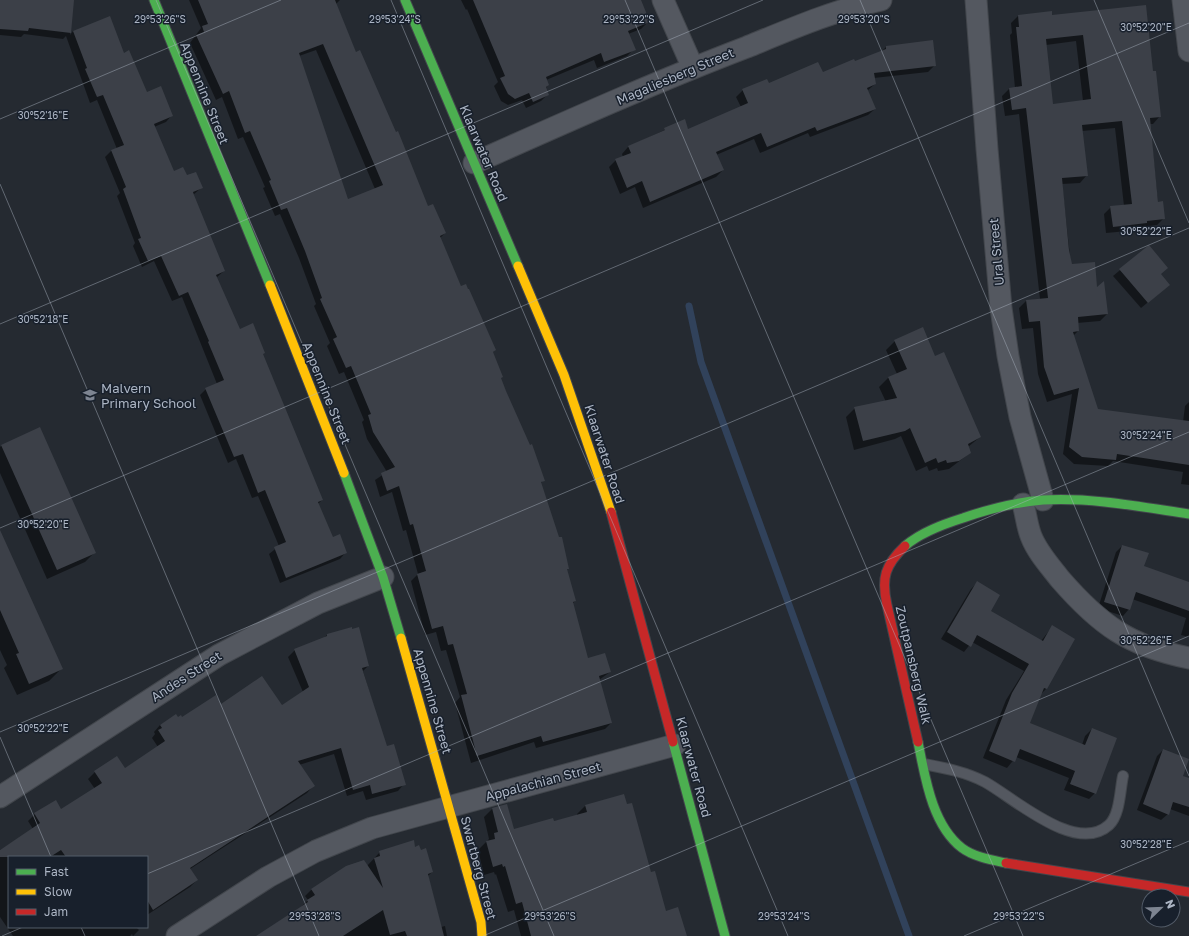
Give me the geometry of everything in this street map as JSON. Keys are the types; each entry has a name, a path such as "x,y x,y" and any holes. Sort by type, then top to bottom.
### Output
{"street":[{"name":"Appennine Street","path":"154,0 325,421 384,577 449,806"},
{"name":"Klaarwater Road","path":"405,0 564,375 584,430 609,506 675,745 725,936"},
{"path":"663,0 693,68"},
{"name":"Ural Street","path":"976,0 1001,308 1033,502 1031,536 1041,554 1067,586 1104,624 1140,644 1189,658"},
{"path":"1183,0 1189,51"},
{"name":"Magaliesberg Street","path":"474,163 693,68 822,17 870,1"},
{"name":"Zoutpansberg Walk","path":"1189,514 1084,501 1033,502 983,512 953,521 926,532 907,543 892,556 885,572 884,594 924,764 941,822 950,838 964,850 982,856 1013,863 1189,892"},
{"name":"Andes Street","path":"0,797 219,655 318,604 384,577"},
{"name":"Appalachian Street","path":"176,936 268,877 316,851 372,828 675,745"},
{"name":"Swartberg Street","path":"449,806 481,922 482,936"}],"lane":[{"path":"924,764 964,773 984,782 1022,807 1062,829 1081,834 1093,834 1109,825 1115,817 1123,776"}],"building":[{"path":"0,0 74,0 71,33 29,28 28,31 0,29"},
{"path":"198,0 335,0 356,52 360,50 396,132 398,131 428,206 433,204 446,233 440,236 461,286 466,284 469,289 496,350 493,352 503,377 501,378 530,445 532,444 545,481 541,482 559,537 562,537 569,569 567,569 576,601 573,602 588,658 605,653 611,672 599,676 612,723 543,742 541,736 477,756 461,695 467,694 453,644 448,645 443,626 432,629 417,574 426,571 413,524 410,525 399,486 387,491 381,473 395,467 373,432 368,415 371,414 351,366 346,368 333,339 337,337 320,299 322,298 305,251 287,208 281,210 269,181 271,180 250,131 245,133 229,91 223,94 196,35 204,32 202,26 208,24","holes":["323,44 383,185 348,199 299,53"]},
{"path":"473,0 641,0 650,22 628,31 636,50 604,62 601,53 546,77 549,85 546,87 549,95 533,102 529,93 515,99 508,94 500,78 505,76"},
{"path":"1146,5 1153,71 1156,71 1161,117 1150,118 1158,202 1163,201 1165,219 1147,221 1147,223 1113,227 1110,206 1132,204 1122,121 1082,125 1088,176 1062,178 1069,250 1072,264 1095,262 1097,287 1104,281 1108,314 1078,317 1079,331 1073,332 1098,409 1189,421 1189,465 1117,454 1116,460 1082,457 1069,447 1079,388 1054,395 1044,367 1040,321 1029,322 1026,300 1048,298 1026,108 1012,110 1009,88 1022,86 1016,27 1019,27 1018,15 1052,11 1052,15","holes":["1083,35 1091,99 1053,104 1046,39"]},
{"path":"110,16 124,53 129,50 147,92 161,86 173,116 154,124 174,171 183,167 187,175 196,172 203,188 193,192 225,271 216,275 240,329 253,323 265,353 263,354 323,500 318,502 333,537 340,534 347,553 286,578 274,547 286,542 265,490 258,493 243,454 234,457 205,388 224,380 188,292 179,296 161,256 148,261 138,239 141,238 123,189 126,187 111,150 124,145 103,95 97,97 85,69 87,68 73,31"},
{"path":"933,40 936,66 874,73 876,84 867,88 876,109 817,131 815,127 767,147 761,133 716,152 724,170 650,202 642,181 627,188 615,159 631,153 628,146 665,130 664,128 685,119 688,129 748,103 742,89 767,79 769,83 818,62 823,72 854,59 855,61 886,49 886,46"},
{"path":"1149,245 1168,268 1161,274 1170,285 1148,303 1119,269"},
{"path":"923,327 935,356 944,352 981,437 968,444 971,453 959,461 947,463 946,460 938,463 936,458 925,463 910,428 905,431 863,441 854,407 897,398 888,377 907,369 894,340"},
{"path":"40,427 96,553 57,570 1,445"},
{"path":"0,530 63,669 29,684 16,654 19,653 0,610"},
{"path":"1122,545 1149,553 1144,566 1189,582 1189,611 1136,592 1130,610 1104,602"},
{"path":"977,581 1000,595 991,611 1043,641 1052,625 1075,639 1047,689 1044,688 1030,723 1085,745 1092,728 1117,738 1096,794 1070,784 1075,771 1020,749 1015,762 989,751 1012,693 1029,664 977,635 971,647 947,632"},
{"path":"352,627 352,629 359,627 369,666 362,668 387,746 394,744 406,785 372,794 370,785 353,790 341,748 298,761 315,786 190,868 198,880 153,910 148,902 148,856 65,856 61,850 52,856 0,857 0,850 40,823 34,813 56,800 61,809 102,783 94,771 117,756 125,768 165,741 158,730 162,728 160,725 176,714 178,717 181,715 182,717 216,695 221,704 262,676 282,705 309,687 294,649 327,636 327,634"},
{"path":"1163,749 1189,759 1183,776 1189,778 1189,807 1173,802 1169,815 1143,804"},
{"path":"624,794 627,804 632,803 651,872 655,871 666,911 678,907 687,936 531,936 522,902 516,904 505,866 503,867 502,864 493,867 486,841 495,839 494,833 498,832 492,808 507,804 514,829 553,818 554,821 587,812 585,805"},
{"path":"414,840 415,847 419,845 421,850 426,848 433,872 428,874 444,936 407,936 405,931 390,935 383,910 343,936 256,936 308,902 307,900 315,895 311,889 346,866 364,860 383,888 374,858 380,856 379,851"}],"waterway":[{"path":"689,306 701,362 909,936"}],"traffic: fast":[{"path":"154,0 270,285"},
{"path":"405,0 518,266"},
{"path":"344,473 383,577 401,638"},
{"path":"905,546 925,533 948,523 993,509 1033,501 1061,499 1098,501 1189,514"},
{"path":"673,742 725,936"},
{"path":"918,742 931,800 943,827 962,848 972,854 1006,863"}],"traffic: slow":[{"path":"518,266 564,375 611,512"},
{"path":"270,285 344,473"},
{"path":"401,638 481,922 482,936"}],"traffic: jam":[{"path":"611,512 673,742"},
{"path":"905,546 893,559 889,566 886,572 884,587 918,742"},
{"path":"1006,863 1189,892"}],"place":[{"name":"Malvern Primary School","path":"90,395"}]}
